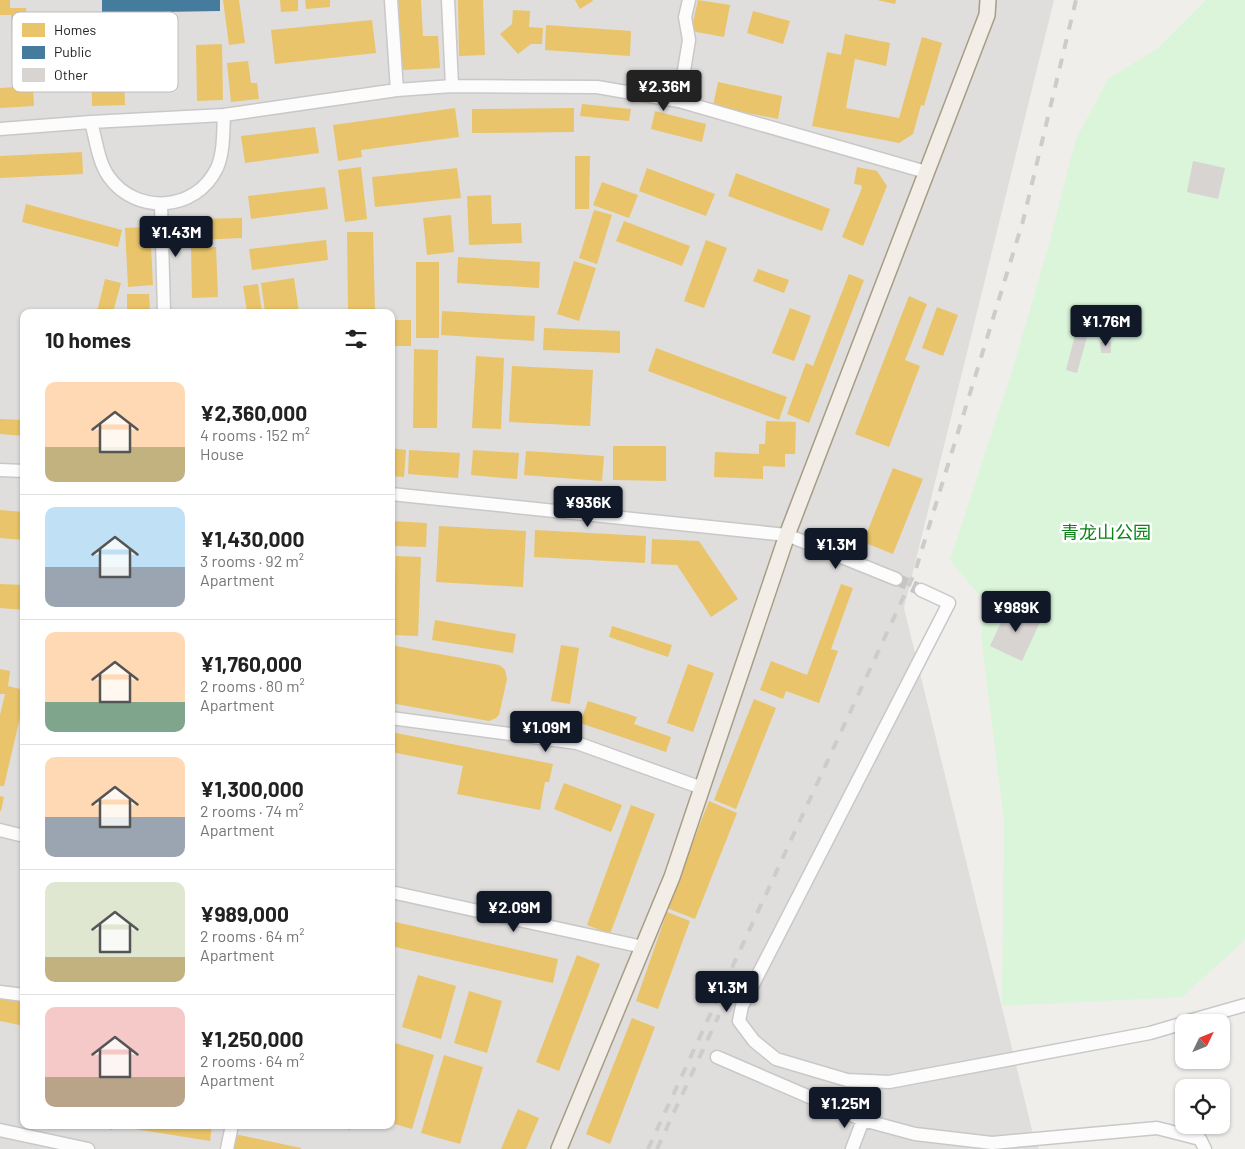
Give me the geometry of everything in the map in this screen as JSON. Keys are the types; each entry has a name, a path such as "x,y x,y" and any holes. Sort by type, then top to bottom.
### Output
{"main road":[{"path":"559,1149 672,877 787,535 987,15 988,0"}],"street":[{"path":"391,0 396,90"},
{"path":"448,0 452,86"},
{"path":"679,101 689,40 685,17 689,0"},
{"path":"0,129 224,115 396,90 452,86 597,87 679,101 926,172"},
{"path":"91,122 102,165 114,183 121,190 140,201 161,204 189,197 205,186 211,178 222,151 224,115"},
{"path":"161,204 164,309"},
{"path":"0,470 20,471"},
{"path":"395,494 787,535 896,579"},
{"path":"921,590 948,603 742,1006 739,1021 754,1041 776,1059 847,1080 889,1082 1150,1033 1175,1026"},
{"path":"395,719 577,743 702,788"},
{"path":"0,830 20,835"},
{"path":"395,893 643,947"},
{"path":"0,992 20,994"},
{"path":"1214,1014 1245,1005"},
{"path":"716,1057 863,1120 915,1134 992,1143 1157,1128 1200,1139 1205,1149"},
{"path":"852,1149 863,1120"},
{"path":"227,1149 231,1129"},
{"path":"0,1130 33,1131 88,1149"}],"shaded area":[{"path":"0,0 1054,0 904,608 1033,1134 1039,1149 0,1149"}],"green space":[{"name":"青龙山公园","path":"1206,0 1245,0 1245,940 1182,997 1002,1006 1004,822 982,644 981,597 950,560 1013,368 1049,244 1076,139 1108,79 1158,48"}],"building: Homes":[{"path":"0,0 10,0 10,8 26,8 26,12 12,12 12,47 11,15 0,15"},
{"path":"223,0 239,0 245,43 229,45"},
{"path":"280,0 298,0 298,11 281,12"},
{"path":"305,0 330,0 330,7 306,9"},
{"path":"398,0 421,0 423,36 438,36 440,68 402,70"},
{"path":"458,0 483,0 485,55 459,56"},
{"path":"575,0 592,0 593,1 580,9"},
{"path":"698,0 730,5 724,37 691,31"},
{"path":"877,0 896,0 895,4"},
{"path":"513,10 530,11 529,27 543,28 542,44 531,44 518,54 500,34 512,24"},
{"path":"753,11 790,21 783,44 747,33"},
{"path":"372,20 376,53 275,64 271,30"},
{"path":"546,25 631,31 630,56 545,50"},
{"path":"845,34 890,43 886,66 855,59 846,108 899,118 922,37 942,43 924,106 921,105 913,134 899,143 812,126 827,52 841,55"},
{"path":"222,44 223,100 197,101 196,45"},
{"path":"248,61 251,83 257,83 259,99 231,102 227,63"},
{"path":"718,82 782,96 778,119 713,106"},
{"path":"12,87 12,92 33,92 34,106 0,108 0,88"},
{"path":"92,92 125,92 125,105 92,106"},
{"path":"582,104 631,109 629,121 580,116"},
{"path":"455,108 459,137 361,150 362,157 338,161 333,125"},
{"path":"574,108 574,132 472,133 472,109"},
{"path":"655,111 706,124 702,142 651,129"},
{"path":"315,127 319,153 245,163 241,136"},
{"path":"82,152 83,174 0,178 0,156"},
{"path":"575,156 590,156 589,209 575,209"},
{"path":"361,167 367,219 345,222 338,170"},
{"path":"857,167 877,171 887,186 863,246 842,237 862,188 861,185 854,184"},
{"path":"457,168 461,198 375,207 372,177"},
{"path":"647,168 715,194 706,216 639,191"},
{"path":"736,173 830,209 822,231 728,196"},
{"path":"602,182 638,195 629,218 593,205"},
{"path":"325,187 328,209 251,219 248,196"},
{"path":"491,195 492,224 521,223 522,243 469,245 467,196"},
{"path":"26,204 122,230 118,247 22,222"},
{"path":"594,210 612,215 597,264 579,258"},
{"path":"451,215 454,252 427,255 423,218"},
{"path":"242,218 242,238 196,240 195,219"},
{"path":"624,221 690,246 682,266 616,241"},
{"path":"150,227 153,285 128,287 125,228"},
{"path":"347,232 373,232 375,309 348,309"},
{"path":"326,240 328,260 252,270 249,249"},
{"path":"706,240 727,248 704,308 684,301"},
{"path":"216,247 218,297 192,298 191,248"},
{"path":"458,257 540,262 539,288 457,283"},
{"path":"574,261 596,268 579,321 557,314"},
{"path":"416,262 439,262 439,338 416,338"},
{"path":"758,269 789,280 784,293 753,281"},
{"path":"849,274 864,280 809,423 787,414 806,363 813,366"},
{"path":"294,278 299,309 265,309 261,283"},
{"path":"105,279 121,283 114,309 98,309"},
{"path":"258,284 262,309 247,309 243,286"},
{"path":"127,294 149,294 150,309 127,309"},
{"path":"909,296 927,304 905,360 920,366 889,447 855,434"},
{"path":"937,307 958,315 943,356 922,348"},
{"path":"790,308 811,316 794,361 772,353"},
{"path":"442,311 535,316 534,341 441,335"},
{"path":"395,320 411,320 411,346 395,346"},
{"path":"544,328 620,331 620,353 543,350"},
{"path":"656,348 787,397 779,420 648,371"},
{"path":"414,349 438,350 437,428 413,428"},
{"path":"476,356 504,358 501,429 472,428"},
{"path":"512,366 593,370 590,426 509,422"},
{"path":"0,419 20,420 20,436 0,434"},
{"path":"766,421 796,422 795,454 785,454 785,467 763,466 763,479 714,477 715,452 759,454 759,444 765,444"},
{"path":"613,446 666,446 666,481 613,480"},
{"path":"395,449 406,450 404,477 395,476"},
{"path":"409,450 460,453 458,478 408,474"},
{"path":"473,450 519,453 517,479 471,475"},
{"path":"526,451 604,456 602,481 524,475"},
{"path":"893,468 923,479 893,554 863,542"},
{"path":"0,510 20,512 20,540 0,538"},
{"path":"395,521 427,523 426,547 395,546"},
{"path":"439,526 526,531 523,587 436,582"},
{"path":"535,530 646,536 645,563 534,557"},
{"path":"652,539 699,541 738,599 711,617 677,565 651,564"},
{"path":"396,556 421,557 418,636 395,635"},
{"path":"0,584 20,585 20,610 0,608"},
{"path":"841,584 853,588 831,649 838,651 819,703 786,691 783,699 760,690 771,661 807,675"},
{"path":"435,620 516,634 513,653 432,640"},
{"path":"612,626 672,645 668,657 609,637"},
{"path":"561,645 579,648 570,704 551,701"},
{"path":"395,646 502,667 505,670 507,679 499,715 489,721 395,704"},
{"path":"688,664 714,673 693,732 667,723"},
{"path":"0,669 10,671 8,686 20,689 20,717 4,786 0,786 0,715 5,694 0,694"},
{"path":"754,699 776,708 736,809 714,800"},
{"path":"588,701 637,717 634,724 671,737 666,752 580,723"},
{"path":"395,733 553,764 549,782 545,782 540,810 457,794 463,766 395,753"},
{"path":"564,783 622,805 611,832 554,809"},
{"path":"0,796 4,797 1,811 0,811"},
{"path":"709,801 737,813 695,919 667,908"},
{"path":"631,805 655,814 610,934 587,925"},
{"path":"667,912 690,921 658,1009 636,1001"},
{"path":"395,922 558,959 553,983 395,947"},
{"path":"577,955 600,964 559,1071 536,1062"},
{"path":"418,975 456,986 441,1039 402,1027"},
{"path":"469,991 502,1001 487,1053 454,1043"},
{"path":"0,996 20,1000 20,1025 0,1021"},
{"path":"632,1018 655,1027 610,1144 586,1134"},
{"path":"395,1043 434,1055 412,1129 395,1124"},
{"path":"444,1055 483,1067 460,1144 421,1133"},
{"path":"518,1109 539,1118 526,1149 501,1149"},
{"path":"135,1129 212,1129 210,1141"},
{"path":"235,1134 301,1148 301,1149 232,1149"}],"building: Public":[{"path":"102,0 220,0 220,11 102,12"}],"building: Other":[{"path":"1193,161 1225,168 1218,199 1187,192"},
{"path":"1080,316 1092,319 1077,373 1066,370"},
{"path":"1100,342 1111,342 1111,353 1101,353"},
{"path":"1009,605 1041,620 1022,661 990,646"}],"tunnel":[{"path":"896,579 921,590"}],"railway":[{"path":"648,1149 915,572 1023,221 1076,0"},
{"path":"657,1149 719,1015"}]}
